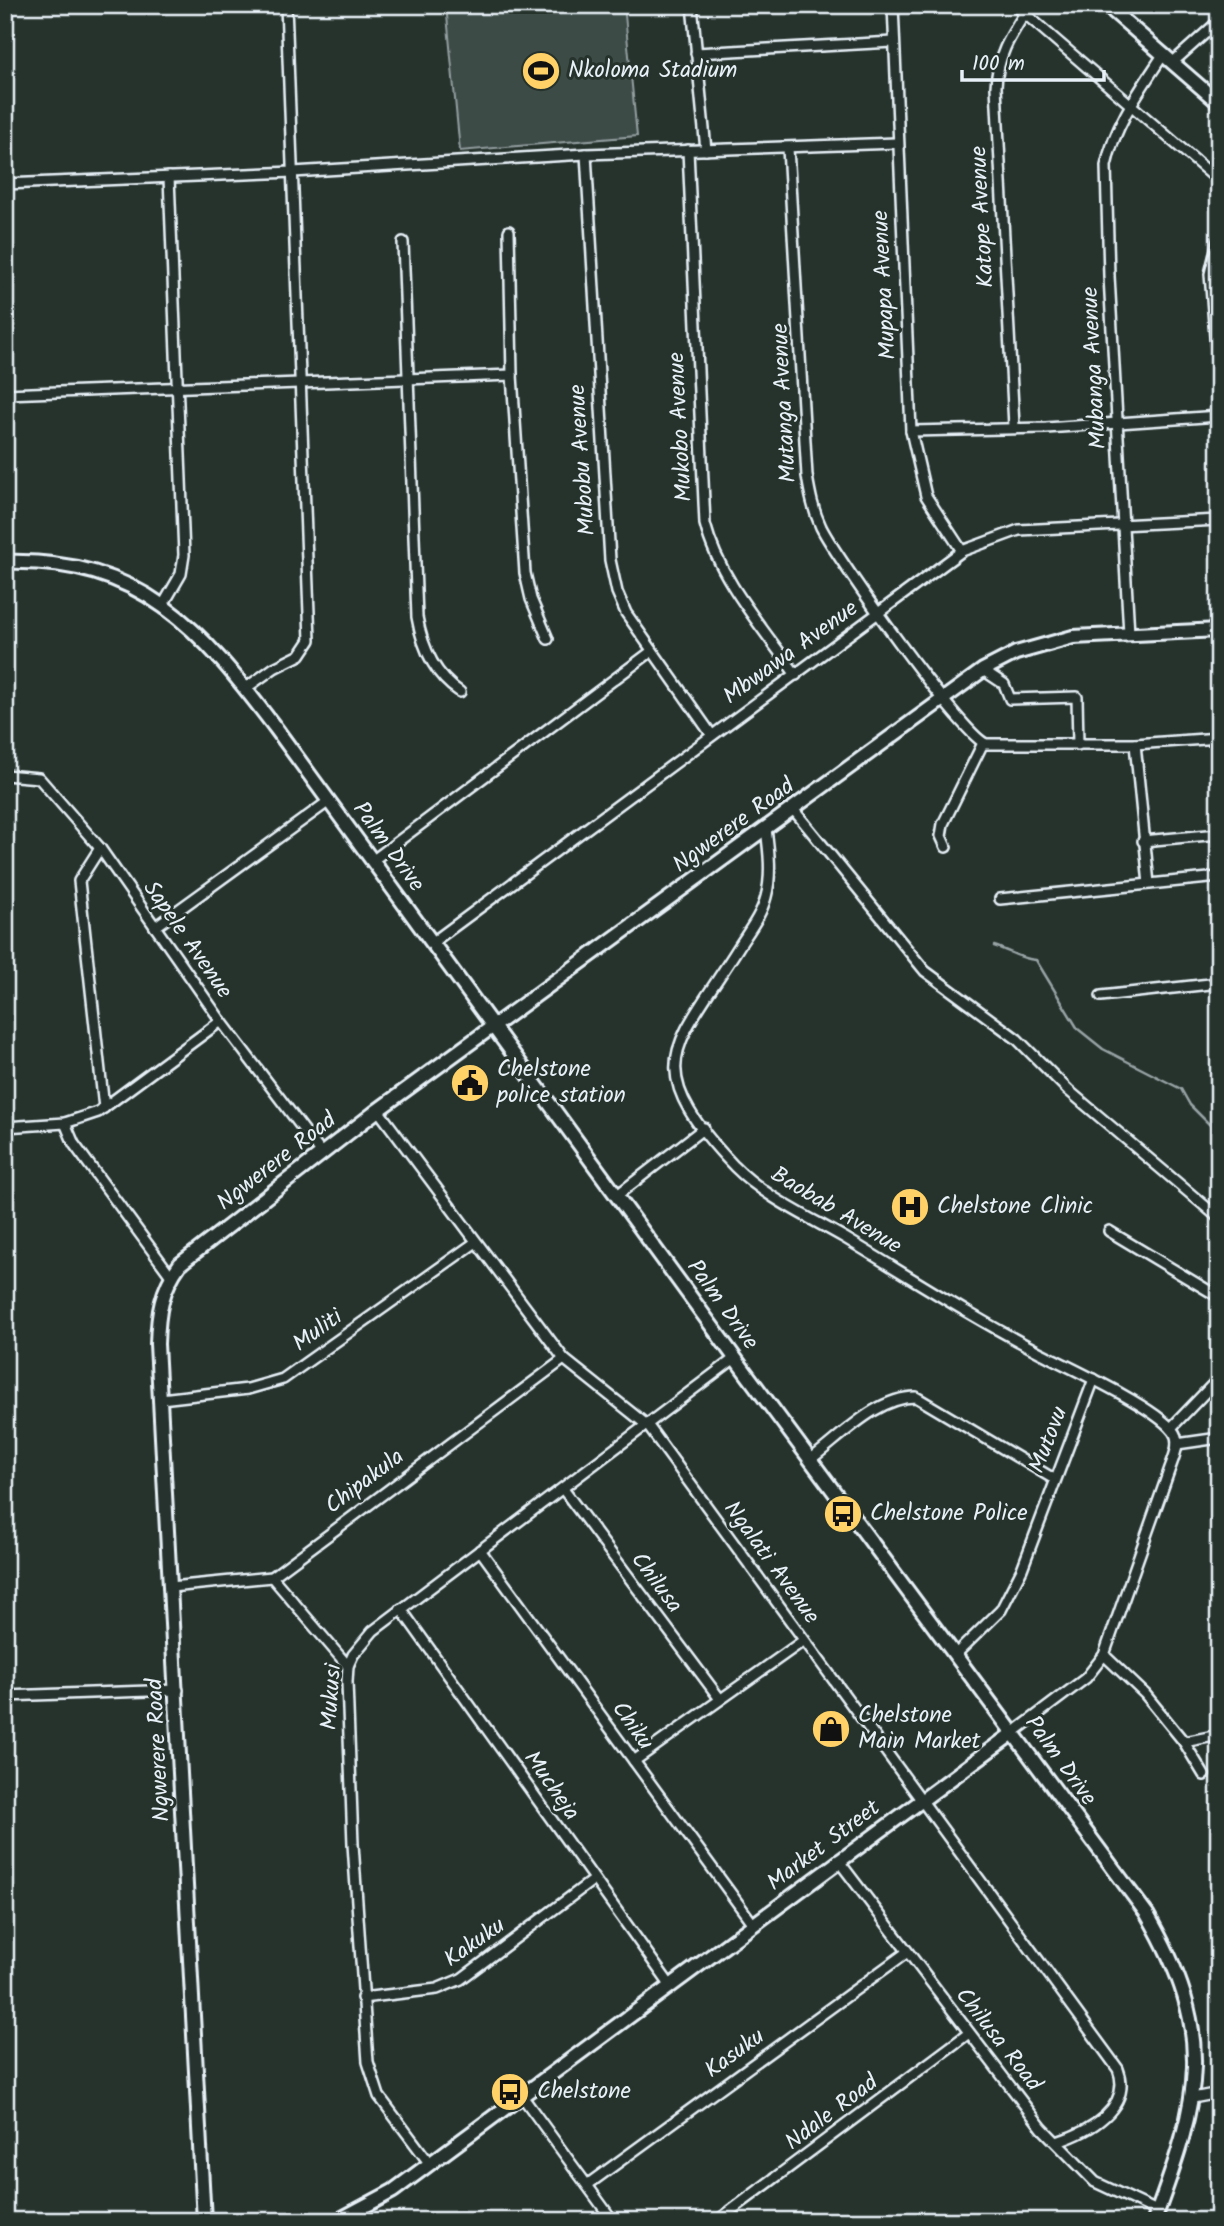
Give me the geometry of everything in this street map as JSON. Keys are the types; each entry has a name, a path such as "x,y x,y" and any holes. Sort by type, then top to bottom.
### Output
{"street":[{"path":"246,688 274,668 300,655 310,640 286,5"},
{"path":"692,5 706,150"},
{"name":"Mupapa Avenue","path":"893,5 911,430 926,496 961,551"},
{"path":"1015,5 1219,181"},
{"path":"1106,5 1219,103"},
{"name":"Katope Avenue","path":"1014,426 996,87 997,65 1003,46 1025,13"},
{"name":"Mubanga Avenue","path":"1129,634 1105,185 1110,148 1130,105 1168,59 1219,21"},
{"path":"696,53 893,42"},
{"path":"5,184 293,172 586,154 897,143"},
{"name":"Mutanga Avenue","path":"788,148 807,476 812,505 822,530 879,614 942,699 983,743"},
{"name":"Mukobo Avenue","path":"688,150 705,524 711,548 725,572 796,675"},
{"name":"Mubobu Avenue","path":"586,154 610,560 617,592 626,613 711,734"},
{"path":"163,605 181,574 184,555 169,177"},
{"path":"509,231 512,375 525,573 531,598 548,639"},
{"path":"1219,237 1210,274 1219,387"},
{"path":"403,242 417,617 427,653 450,685 460,692"},
{"path":"5,394 512,375"},
{"path":"911,430 1014,426 1046,428 1219,416"},
{"name":"Mbwawa Avenue","path":"433,942 961,551 1019,530 1219,520"},
{"name":"Palm Drive","path":"5,562 55,562 90,569 117,579 163,605 202,637 246,688 734,1358 1147,1914 1168,1951 1190,2018 1193,2098 1183,2140 1156,2216"},
{"name":"Ngwerere Road","path":"204,2221 158,1315 160,1299 171,1276 180,1264 378,1110 494,1029 983,670 1047,642 1129,634 1219,630"},
{"path":"372,861 652,651"},
{"path":"983,670 1004,684 1010,699 1077,697 1078,745"},
{"path":"946,847 942,836 943,824 983,743 998,746 1135,744 1219,738"},
{"path":"1135,744 1149,884"},
{"name":"Sapele Avenue","path":"5,775 39,778 100,848 221,1021 322,1154"},
{"path":"155,927 329,802"},
{"path":"793,809 925,971 1017,1039 1068,1090 1219,1218"},
{"name":"Baobab Avenue","path":"766,829 769,875 763,906 689,1020 676,1051 677,1082 704,1128 734,1165 768,1195 971,1316 1094,1379 1171,1428"},
{"path":"1143,841 1219,834"},
{"path":"100,848 79,881 104,1108"},
{"path":"1000,900 1219,877"},
{"path":"1101,996 1219,983"},
{"path":"5,1127 65,1123 104,1108 221,1021"},
{"name":"Ngalati Avenue","path":"378,1110 564,1359 648,1426 920,1801 1111,2058 1122,2080 1116,2105 1103,2118 1075,2136 1057,2142"},
{"path":"65,1123 74,1144 171,1276"},
{"path":"616,1196 704,1128"},
{"path":"1108,1231 1219,1297"},
{"name":"Muliti","path":"161,1399 248,1389 283,1379 476,1242"},
{"name":"Mukusi","path":"430,2164 379,2096 368,2062 347,1727 348,1666 352,1655 373,1630 648,1426 734,1358"},
{"name":"Chipakula","path":"272,1577 564,1359"},
{"path":"1219,1378 1171,1428 1177,1444 1219,1438"},
{"name":"Mutovu","path":"955,1655 1001,1610 1040,1527 1054,1479 1094,1379"},
{"path":"811,1459 883,1405 900,1397 916,1397 1054,1479"},
{"name":"Market Street","path":"337,2221 383,2197 430,2164 1086,1678 1104,1655 1177,1444"},
{"name":"Chilusa","path":"564,1489 720,1699"},
{"name":"Chiku","path":"480,1550 753,1924"},
{"path":"171,1587 272,1577 348,1666"},
{"name":"Mucheja","path":"401,1609 670,1985"},
{"path":"634,1761 803,1641"},
{"path":"1104,1655 1153,1703 1184,1742 1204,1775"},
{"path":"5,1696 178,1690"},
{"path":"1184,1742 1219,1735"},
{"name":"Chilusa Road","path":"838,1860 906,1953 1042,2128 1095,2182 1156,2216"},
{"name":"Kakuku","path":"362,1998 437,1989 461,1979 593,1880"},
{"name":"Kasuku","path":"587,2185 906,1953"},
{"name":"Ndale Road","path":"717,2221 969,2033"},
{"path":"1193,2098 1219,2093"},
{"path":"522,2096 613,2221"}],"shaded area":[{"name":"Nkoloma Stadium","path":"446,5 624,5 637,136 460,151"}],"waterway":[{"path":"994,946 1036,960 1078,1029 1103,1049 1181,1089 1190,1105 1219,1134"}],"place":[{"name":"Nkoloma Stadium","path":"541,71"},
{"name":"Chelstone police station","path":"470,1083"},
{"name":"Chelstone Clinic","path":"910,1207"},
{"name":"Chelstone Police","path":"843,1514"},
{"name":"Chelstone Main Market","path":"831,1729"},
{"name":"Chelstone","path":"510,2092"}]}
